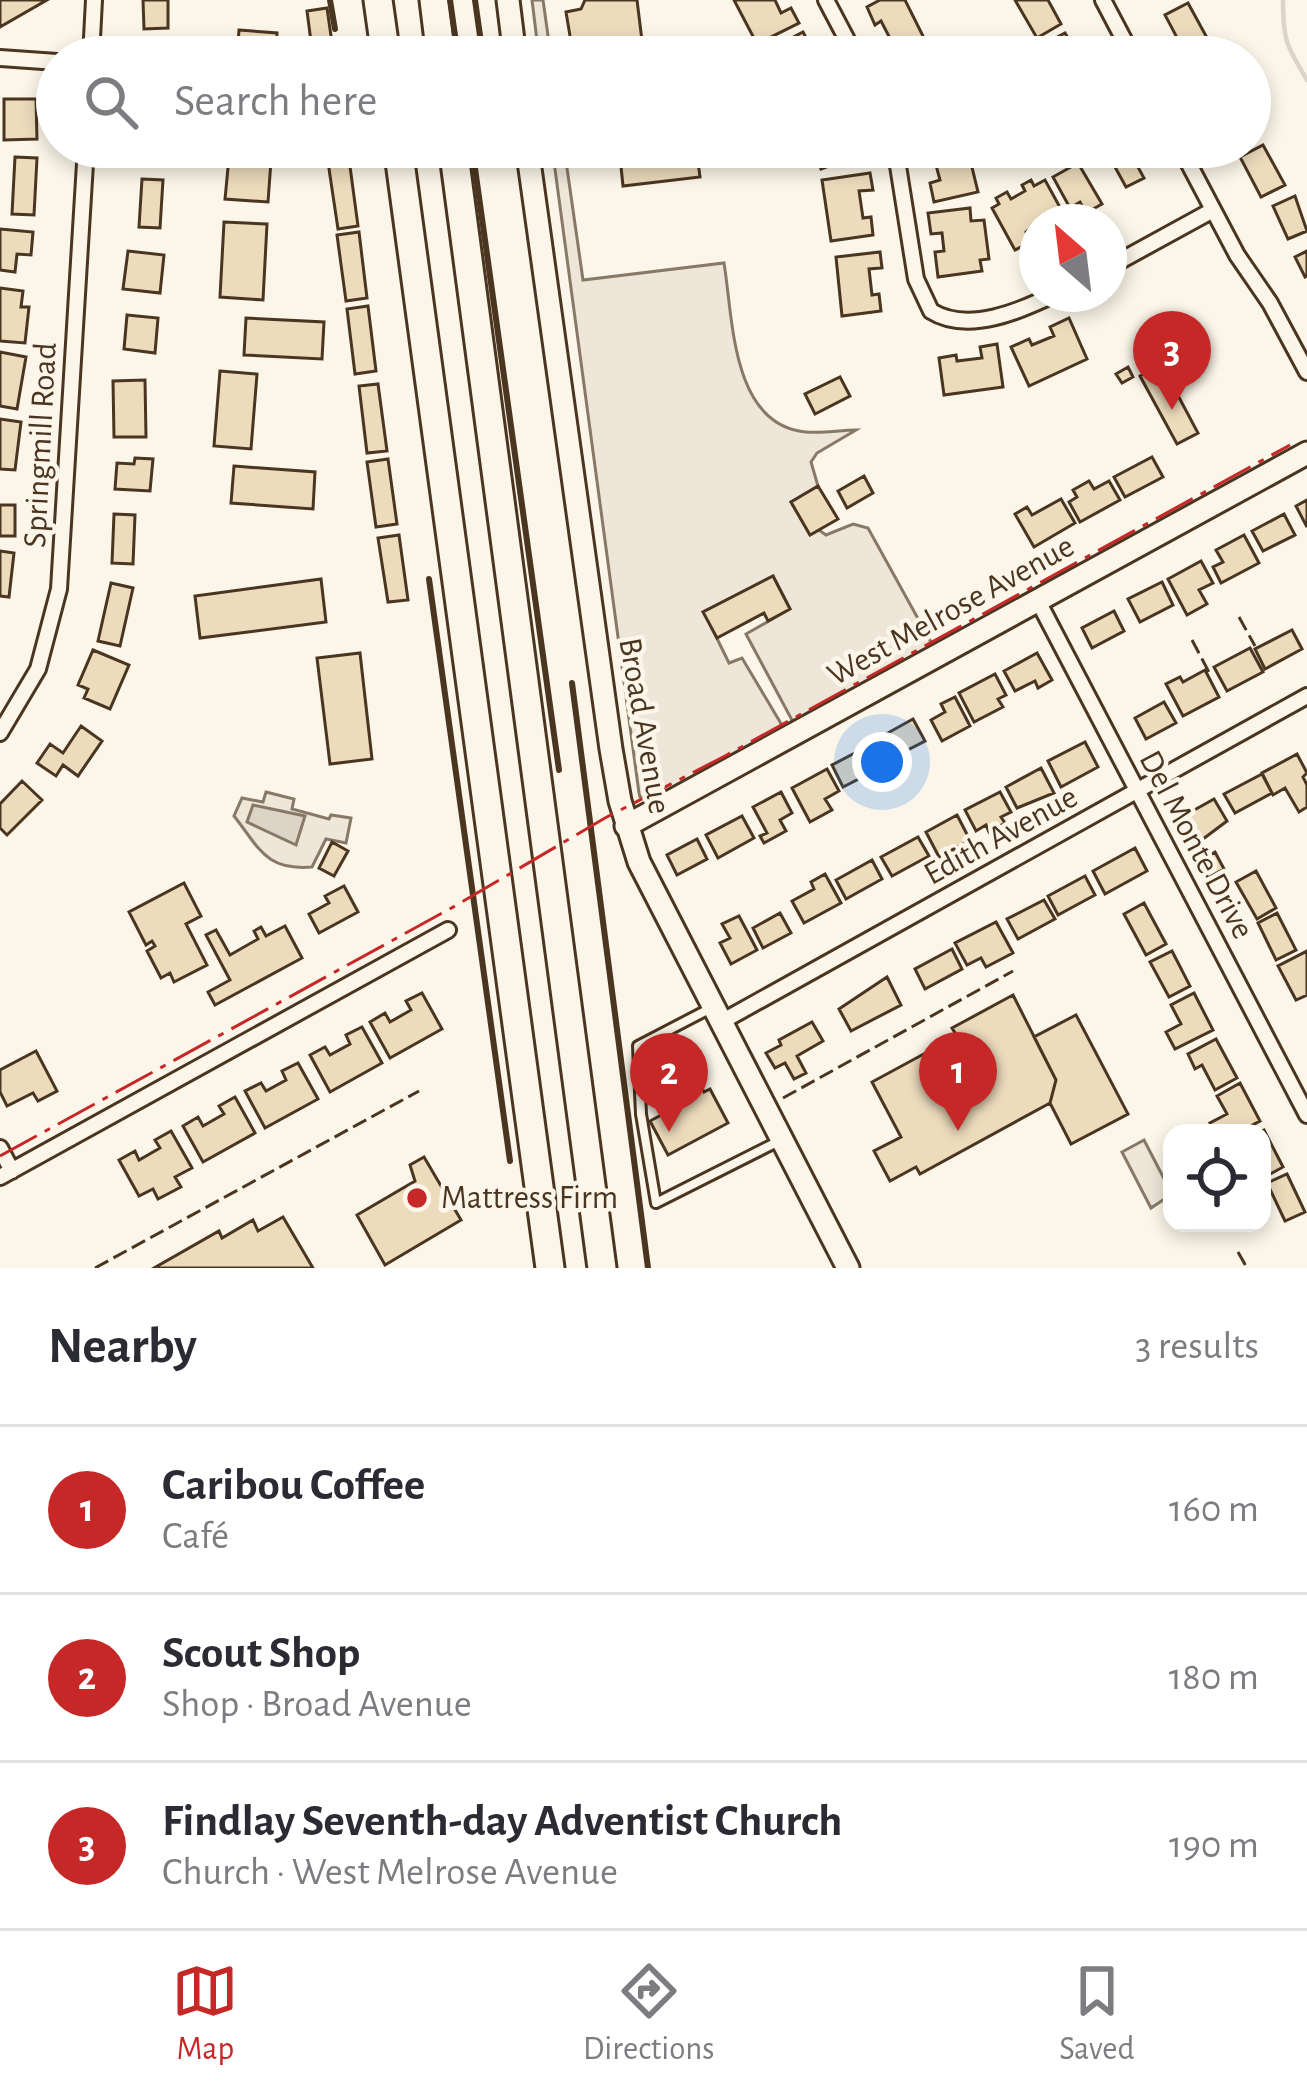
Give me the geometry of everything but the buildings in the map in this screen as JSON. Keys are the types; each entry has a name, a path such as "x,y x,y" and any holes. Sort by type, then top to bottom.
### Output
{"highway":[{"path":"378,0 383,36"},
{"path":"434,0 438,36"},
{"path":"401,168 550,1268"},
{"path":"457,168 602,1268"}],"main road":[{"path":"508,0 512,36"},
{"name":"Broad Avenue","path":"530,168 611,749 626,826 659,904 848,1268"},
{"name":"West Melrose Avenue","path":"626,826 1307,453"}],"street":[{"path":"92,36 94,0"},
{"path":"826,0 845,36"},
{"path":"1103,0 1121,36"},
{"path":"0,58 36,61"},
{"name":"Springmill Road","path":"0,734 38,669 58,589 85,168"},
{"path":"898,168 916,279 931,311 952,320 975,320 1019,309"},
{"path":"1191,168 1307,372"},
{"path":"1127,257 1213,209"},
{"name":"Del Monte Drive","path":"1038,601 1307,1115"},
{"name":"Edith Avenue","path":"717,1015 1307,696"},
{"path":"0,1148 6,1174 448,930"}],"lane":[{"path":"717,1015 638,1046 641,1114 656,1203 782,1140"}],"shaded area":[{"path":"532,0 543,0 548,36 536,36"},
{"path":"555,168 567,168 583,280 724,263 739,362 760,407 777,422 799,431 856,430 817,453 811,462 818,486 791,502 810,535 819,530 826,535 853,524 868,528 932,644 930,650 793,722 746,634 790,609 773,576 704,612 729,663 742,658 783,727 781,732 651,800 639,793"},
{"path":"266,792 294,799 292,809 329,819 331,815 351,818 346,843 326,839 312,867 274,861 234,816 242,798 263,802"},
{"path":"253,805 305,816 296,845 247,822"},
{"path":"1144,1140 1163,1177 1163,1200 1151,1208 1122,1152"}],"waterway":[{"path":"1283,0 1288,43 1307,80"}],"fence":[{"path":"1239,617 1255,646"},
{"path":"1192,640 1211,676"},
{"path":"783,1098 1013,971"},
{"path":"95,1268 419,1091"},
{"path":"1238,1252 1247,1268"}],"wall":[{"path":"330,0 335,29"},
{"path":"450,0 455,36"},
{"path":"475,0 480,36"},
{"path":"475,168 559,770"},
{"path":"429,579 510,1161"},
{"path":"572,683 648,1268"}],"power":[{"path":"0,1156 455,906 605,818 1290,445"}],"place":[{"name":"Findlay Seventh-day Adventist Church","path":"1172,410"},
{"name":"Caribou Coffee","path":"958,1131"},
{"name":"Scout Shop","path":"669,1132"},
{"name":"Mattress Firm","path":"417,1198"}]}
